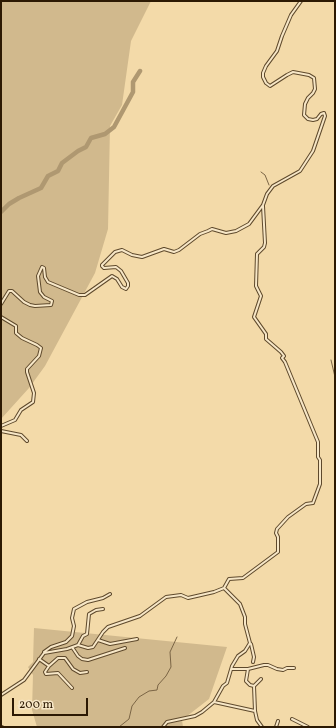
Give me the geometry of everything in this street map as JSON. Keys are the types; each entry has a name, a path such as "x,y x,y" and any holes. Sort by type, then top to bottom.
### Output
{"street":[{"path":"1,304 9,291 12,291 24,302 30,305 51,305 52,301 44,297 40,292 38,276 42,267 44,268 45,277 48,282 79,295 85,295 112,276 117,279 122,287 126,288 128,283 121,271 116,267 104,268 102,266 115,252 122,250 132,255 142,257 164,249 174,252 179,250 200,234 208,231 212,230 226,233 236,231 249,224 263,205 267,194 273,186 300,171 313,151 325,116 324,113 321,114 317,119 313,120 308,119 304,114 305,104 315,89 314,78 310,75 293,72 286,74 270,86 263,78 263,73 266,66 277,51 291,15 301,1"},
{"path":"44,653 67,649 78,645 91,648 95,646 108,627 140,616 166,597 182,595 188,598 214,592 224,588 230,580 243,578 278,552 278,537 276,534 277,529 288,516 306,504 313,503 320,484 318,442 282,358 284,356 266,339 266,334 254,318 261,296 256,286 257,254 264,247 265,243 263,205"},
{"path":"1,317 16,326 16,333 22,338 37,344 41,348 39,356 26,372 34,393 33,402 22,410 15,420 1,426"},
{"path":"1,431 21,435 27,441"},
{"path":"224,588 240,604 245,617 245,624 254,657 253,662"},
{"path":"1,695 24,680 38,659 51,647 66,642 72,636 74,626 72,618 74,609 87,602 103,598 110,594"},
{"path":"78,645 83,636 87,634 89,614 96,610 103,609"},
{"path":"98,640 110,644 138,639"},
{"path":"163,727 167,722 195,716 214,702 223,686 228,683 232,666 238,656 245,651 250,643"},
{"path":"72,647 78,656 82,659 88,660 126,648"},
{"path":"72,688 58,673 46,674 45,672 49,666 58,658 63,658 66,659 77,672 87,672"},
{"path":"38,659 49,666"},
{"path":"232,669 248,669 264,665 283,670 287,668 294,668"},
{"path":"248,669 246,681 250,685 254,686"},
{"path":"261,679 254,686 257,720 262,727"},
{"path":"214,702 256,711"},
{"path":"292,719 308,727"},
{"path":"276,727 278,721"}],"shaded area":[{"path":"1,1 151,1 131,41 122,105 110,126 108,229 95,273 45,366 29,388 1,419"},
{"path":"34,628 227,647 209,699 182,720 183,727 37,727 32,710 33,675 28,667 33,662"}],"waterway":[{"path":"1,212 9,204 41,188 48,176 58,171 62,163 86,147 91,138 105,134 114,127 133,92 133,82 140,71"},
{"path":"261,172 265,175 269,185"},
{"path":"331,360 335,377"},
{"path":"119,727 129,719 132,706 139,697 149,691 157,690 158,685 166,676 171,667 170,652 177,637"}]}
